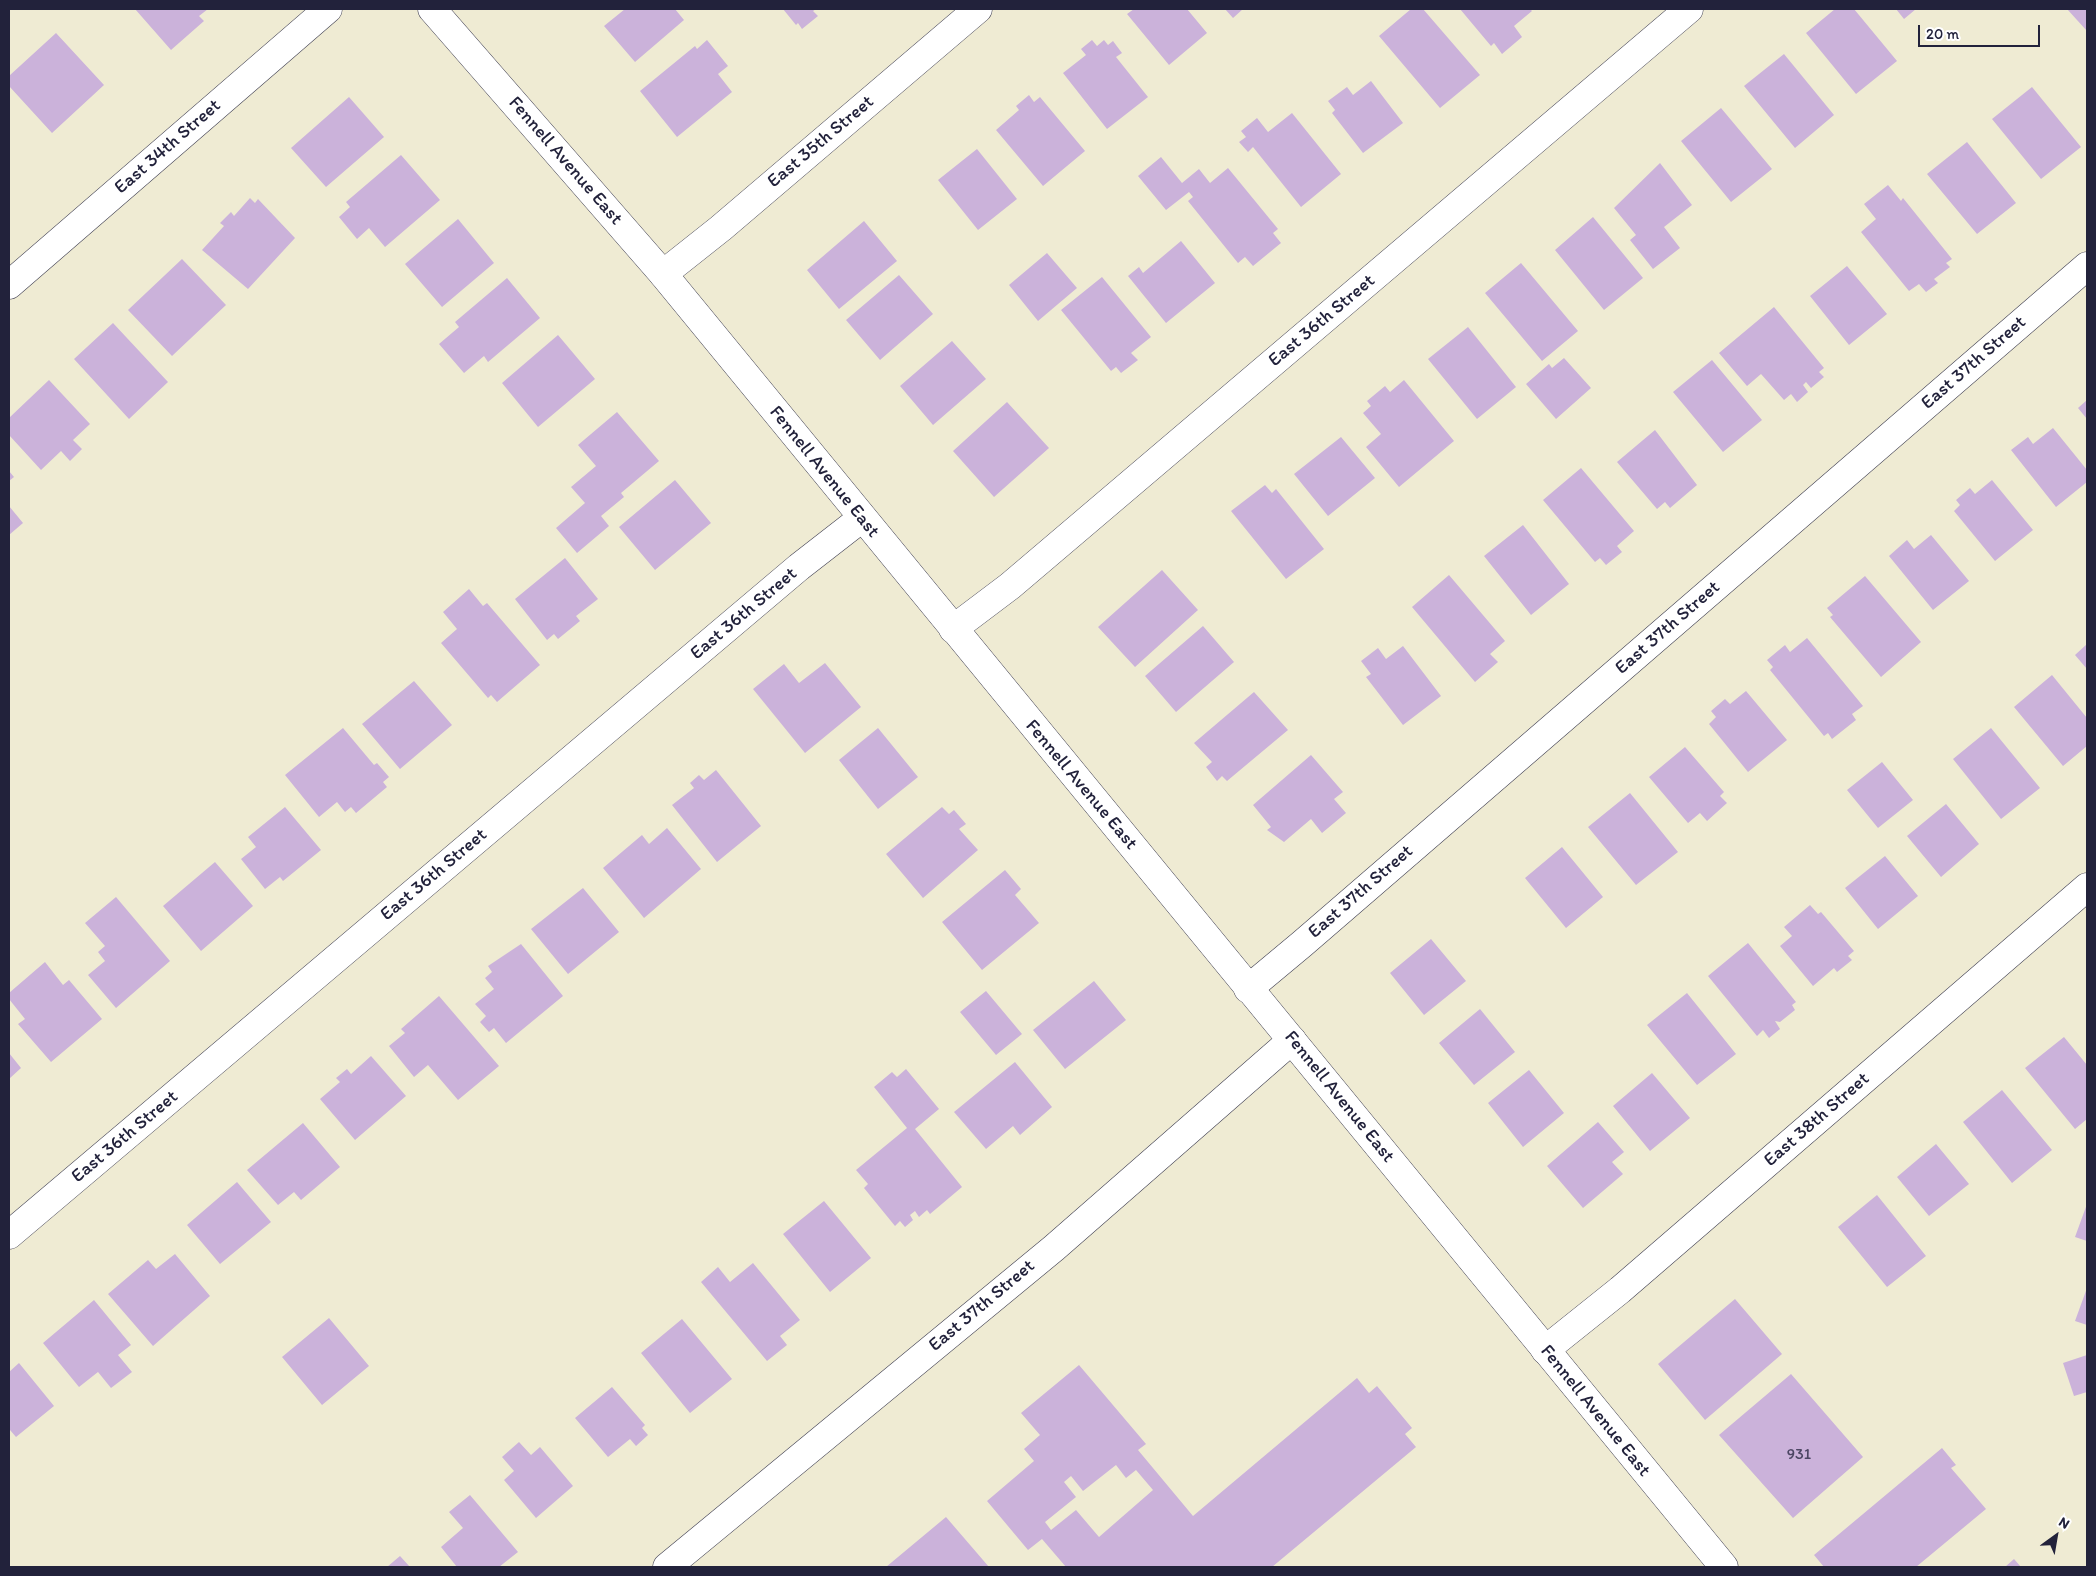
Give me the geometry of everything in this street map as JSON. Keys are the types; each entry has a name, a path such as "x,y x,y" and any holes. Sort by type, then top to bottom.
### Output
{"street":[{"name":"East 34th Street","path":"9,285 328,9"},
{"name":"Fennell Avenue East","path":"432,9 663,274 1724,1567"},
{"name":"East 35th Street","path":"663,274 721,228 978,9"},
{"name":"East 36th Street","path":"953,629 1010,586 1689,9"},
{"name":"East 37th Street","path":"1248,988 2087,266"},
{"name":"East 36th Street","path":"9,1235 792,573 862,518"},
{"name":"East 38th Street","path":"1545,1350 1620,1290 2087,887"},
{"name":"East 37th Street","path":"667,1567 1054,1248 1292,1040"}],"building":[{"path":"135,9 208,9 199,16 204,21 171,50"},
{"path":"625,9 675,9 684,20 635,62 604,26"},
{"path":"783,9 816,9 813,11 818,16 802,29 798,23 796,25"},
{"path":"1134,9 1187,9 1207,33 1169,65 1127,14"},
{"path":"1225,9 1243,9 1233,18"},
{"path":"1411,9 1423,9 1480,75 1440,108 1379,36"},
{"path":"1460,9 1530,9 1532,11 1514,26 1522,37 1502,54 1494,43 1491,46"},
{"path":"1835,9 1854,9 1897,61 1856,94 1806,33"},
{"path":"1896,9 1916,9 1904,19"},
{"path":"2067,9 2087,9 2087,31"},
{"path":"56,33 104,85 52,133 9,86 9,76"},
{"path":"707,40 728,66 718,74 732,92 677,137 640,91 695,46 697,49"},
{"path":"1092,40 1097,46 1104,40 1108,45 1113,41 1122,53 1116,57 1148,97 1107,129 1063,73 1086,55 1081,49"},
{"path":"1784,54 1834,115 1795,148 1744,86"},
{"path":"1371,81 1403,123 1363,153 1332,113 1335,110 1328,101 1347,87 1353,95"},
{"path":"2032,87 2081,147 2041,179 1992,119"},
{"path":"1029,95 1034,102 1040,97 1085,151 1043,186 996,130 1019,110 1016,106"},
{"path":"349,97 384,137 326,187 291,148"},
{"path":"1721,108 1772,169 1731,202 1681,141"},
{"path":"1292,113 1341,174 1301,207 1253,147 1248,152 1239,142 1246,137 1241,131 1257,118 1268,132"},
{"path":"1967,142 2016,203 1977,234 1927,174"},
{"path":"977,149 1017,199 978,230 938,180"},
{"path":"401,155 440,200 385,247 369,228 357,239 339,217 350,207 346,202"},
{"path":"1161,157 1182,183 1199,169 1210,183 1228,168 1278,229 1273,233 1281,243 1253,266 1245,257 1238,263 1188,201 1193,197 1189,192 1166,210 1138,176"},
{"path":"1660,163 1692,205 1664,227 1680,248 1653,269 1630,240 1636,235 1614,208"},
{"path":"1888,185 1901,201 1903,198 1952,259 1946,263 1950,267 1934,279 1938,283 1926,292 1919,284 1909,291 1861,232 1876,219 1864,204"},
{"path":"250,198 255,203 258,199 295,238 248,289 202,250 224,226 220,223 231,212 234,216"},
{"path":"1593,217 1643,278 1604,310 1555,250"},
{"path":"458,219 494,263 442,307 405,264"},
{"path":"864,221 897,261 839,309 807,270"},
{"path":"1181,241 1215,283 1166,323 1128,276 1139,267 1143,273"},
{"path":"1047,253 1077,288 1038,321 1009,285"},
{"path":"182,259 226,305 172,356 128,310"},
{"path":"1521,263 1578,331 1542,361 1485,293"},
{"path":"1847,266 1887,314 1849,345 1810,296"},
{"path":"899,275 933,314 880,360 846,320"},
{"path":"1102,277 1151,337 1131,353 1138,360 1121,373 1116,367 1111,371 1061,310"},
{"path":"507,278 540,318 488,362 484,356 464,373 439,344 459,327 455,322"},
{"path":"1774,307 1824,368 1819,372 1824,377 1811,388 1806,382 1803,385 1808,392 1797,402 1791,394 1784,400 1761,374 1747,386 1719,353"},
{"path":"113,323 168,382 129,419 74,359"},
{"path":"1468,327 1516,387 1477,419 1428,359"},
{"path":"558,335 595,379 538,427 502,383"},
{"path":"952,341 986,379 933,425 900,386"},
{"path":"1564,358 1591,388 1556,419 1526,384 1549,364 1552,368"},
{"path":"1712,360 1762,420 1723,452 1673,392"},
{"path":"49,380 90,424 73,440 82,449 70,461 61,451 41,470 9,435 9,418"},
{"path":"1404,380 1454,441 1399,487 1366,447 1381,434 1363,413 1371,406 1367,401 1385,386 1390,392"},
{"path":"2087,400 2087,419 2078,408"},
{"path":"1007,402 1049,448 994,497 953,451"},
{"path":"617,412 659,461 621,493 624,497 601,516 609,526 577,553 556,528 585,503 571,487 596,466 578,445"},
{"path":"2053,428 2087,470 2087,482 2056,507 2011,450 2028,437 2033,444"},
{"path":"1655,430 1697,485 1670,508 1665,502 1657,509 1617,462"},
{"path":"1341,437 1375,478 1328,516 1294,474"},
{"path":"1581,468 1634,531 1617,546 1622,552 1606,565 1600,558 1595,562 1543,500"},
{"path":"9,471 14,477 9,481"},
{"path":"675,480 711,523 655,570 619,527"},
{"path":"1992,480 2033,530 1995,561 1954,511 1960,505 1956,500 1970,488 1975,494"},
{"path":"1265,485 1272,493 1276,489 1324,549 1286,579 1231,511"},
{"path":"9,506 23,523 9,535"},
{"path":"1523,525 1569,584 1531,615 1484,556"},
{"path":"1931,535 1969,581 1933,610 1889,556 1907,540 1914,549"},
{"path":"565,558 598,599 576,616 580,621 558,639 554,634 547,640 515,599"},
{"path":"1162,570 1198,610 1135,667 1098,627"},
{"path":"1449,575 1505,641 1490,654 1498,662 1475,682 1412,607"},
{"path":"1865,576 1921,642 1881,677 1830,617 1833,615 1827,608"},
{"path":"469,589 483,606 487,603 540,665 497,702 491,695 488,698 441,643 457,629 443,612"},
{"path":"1203,626 1234,662 1176,712 1145,676"},
{"path":"1807,638 1863,706 1852,714 1856,720 1832,739 1828,733 1824,736 1770,670 1773,667 1767,660 1785,645 1790,652"},
{"path":"2087,644 2087,669 2075,655"},
{"path":"1403,646 1441,696 1403,725 1366,677 1371,674 1361,661 1378,648 1386,659"},
{"path":"825,663 861,707 805,753 753,689 784,664 799,683"},
{"path":"2052,675 2087,718 2087,746 2063,766 2014,707"},
{"path":"414,681 452,725 400,769 362,724"},
{"path":"1746,691 1787,740 1748,772 1709,724 1716,717 1711,711 1725,699 1730,704"},
{"path":"1254,692 1288,730 1227,781 1222,776 1217,781 1206,767 1212,762 1194,743"},
{"path":"343,728 374,765 377,763 389,777 383,782 387,787 356,813 351,807 345,812 337,802 319,817 285,775"},
{"path":"878,728 918,777 878,809 839,760"},
{"path":"1991,728 2040,788 2001,819 1953,759"},
{"path":"1685,747 1724,792 1720,796 1727,803 1707,821 1700,813 1688,823 1649,777"},
{"path":"1311,755 1343,792 1334,799 1346,813 1322,833 1311,819 1284,842 1267,830 1271,827 1253,805"},
{"path":"1882,762 1913,800 1878,828 1847,790"},
{"path":"716,770 761,826 717,862 672,805 694,788 690,783 699,775 704,780"},
{"path":"1630,793 1678,852 1636,885 1588,827"},
{"path":"1946,804 1979,844 1941,877 1907,836"},
{"path":"285,807 321,850 283,881 280,877 265,889 241,859 256,847 248,837"},
{"path":"942,807 949,814 954,810 966,824 959,829 978,850 923,898 886,854"},
{"path":"667,828 701,869 644,918 603,868 642,835 649,844"},
{"path":"1562,847 1603,897 1566,928 1525,878"},
{"path":"1885,856 1918,896 1878,929 1845,888"},
{"path":"215,862 253,906 201,951 163,906"},
{"path":"1005,870 1021,889 1015,895 1039,923 982,970 942,922"},
{"path":"583,888 619,932 568,974 531,929"},
{"path":"116,897 170,961 116,1008 88,975 105,961 98,952 105,946 85,923"},
{"path":"1810,905 1818,914 1821,912 1854,951 1848,956 1852,960 1837,972 1834,968 1813,986 1780,946 1792,936 1784,927"},
{"path":"1431,939 1466,981 1424,1015 1390,973"},
{"path":"1748,943 1796,1002 1792,1005 1795,1010 1780,1022 1775,1021 1780,1029 1769,1038 1763,1030 1757,1036 1708,976"},
{"path":"521,944 563,996 506,1043 494,1028 489,1032 480,1022 486,1016 475,1004 494,989 485,978 492,972 488,966"},
{"path":"45,962 63,985 69,980 102,1019 51,1062 18,1024 25,1019 9,999 9,993"},
{"path":"1094,981 1126,1020 1065,1069 1033,1030"},
{"path":"986,991 1022,1034 996,1055 960,1012"},
{"path":"1687,993 1736,1054 1697,1085 1647,1025"},
{"path":"439,996 499,1066 458,1100 428,1065 414,1077 389,1046 405,1033 401,1029"},
{"path":"1480,1009 1515,1052 1474,1085 1439,1043"},
{"path":"2064,1037 2087,1065 2087,1119 2075,1129 2025,1068"},
{"path":"9,1053 21,1068 9,1079"},
{"path":"371,1056 406,1096 355,1140 320,1099 340,1082 336,1078 347,1069 351,1074"},
{"path":"1015,1062 1052,1107 1020,1135 1013,1126 986,1149 954,1112"},
{"path":"906,1069 939,1109 915,1129 962,1187 930,1214 927,1210 919,1217 915,1211 910,1215 913,1220 905,1227 900,1221 895,1226 864,1188 868,1184 856,1170 907,1128 874,1087 892,1072 897,1077"},
{"path":"1529,1070 1564,1113 1523,1147 1488,1103"},
{"path":"1652,1073 1690,1118 1650,1151 1613,1106"},
{"path":"2002,1090 2052,1150 2012,1183 1963,1122"},
{"path":"1598,1122 1624,1152 1612,1162 1623,1174 1583,1208 1547,1166"},
{"path":"303,1123 340,1167 301,1200 294,1192 278,1205 247,1170"},
{"path":"1936,1144 1969,1184 1929,1216 1897,1177"},
{"path":"237,1182 271,1222 220,1264 187,1225"},
{"path":"1877,1195 1926,1256 1887,1287 1838,1227"},
{"path":"824,1201 871,1258 830,1292 783,1234"},
{"path":"2087,1204 2087,1241 2075,1237"},
{"path":"175,1254 210,1296 153,1346 108,1294 148,1260 156,1269"},
{"path":"753,1263 800,1320 780,1336 787,1345 767,1361 701,1282 718,1267 730,1282"},
{"path":"2087,1288 2087,1325 2075,1321"},
{"path":"1735,1299 1782,1354 1705,1420 1658,1364"},
{"path":"94,1300 131,1345 118,1355 132,1372 111,1388 98,1372 79,1387 43,1343"},
{"path":"329,1318 369,1366 322,1405 282,1357"},
{"path":"682,1319 732,1379 690,1413 641,1353"},
{"path":"2087,1355 2087,1392 2074,1396 2063,1363"},
{"path":"19,1363 54,1406 16,1437 9,1431 9,1372"},
{"path":"1079,1365 1146,1444 1138,1450 1193,1516 1357,1378 1369,1393 1377,1386 1412,1428 1405,1434 1416,1447 1272,1567 1066,1567 1042,1539 1028,1550 987,1501 1034,1461 1024,1449 1040,1435 1021,1413","holes":["1116,1465 1126,1478 1136,1470 1153,1490 1099,1537 1076,1510 1051,1530 1045,1522 1076,1497 1064,1482 1071,1476 1083,1491"]},
{"path":"1791,1374 1863,1457 1793,1518 1719,1435"},
{"path":"612,1387 645,1425 642,1428 648,1435 636,1446 630,1439 608,1457 575,1418"},
{"path":"519,1442 531,1455 540,1447 573,1486 536,1518 504,1480 514,1471 502,1457"},
{"path":"1942,1448 1956,1465 1951,1468 1986,1509 1916,1567 1824,1567 1814,1555"},
{"path":"470,1495 518,1552 499,1567 457,1567 441,1547 463,1528 449,1512"},
{"path":"946,1517 989,1567 886,1567"},
{"path":"400,1556 410,1567 387,1567"},
{"path":"2014,1559 2021,1567 2005,1567"}]}
